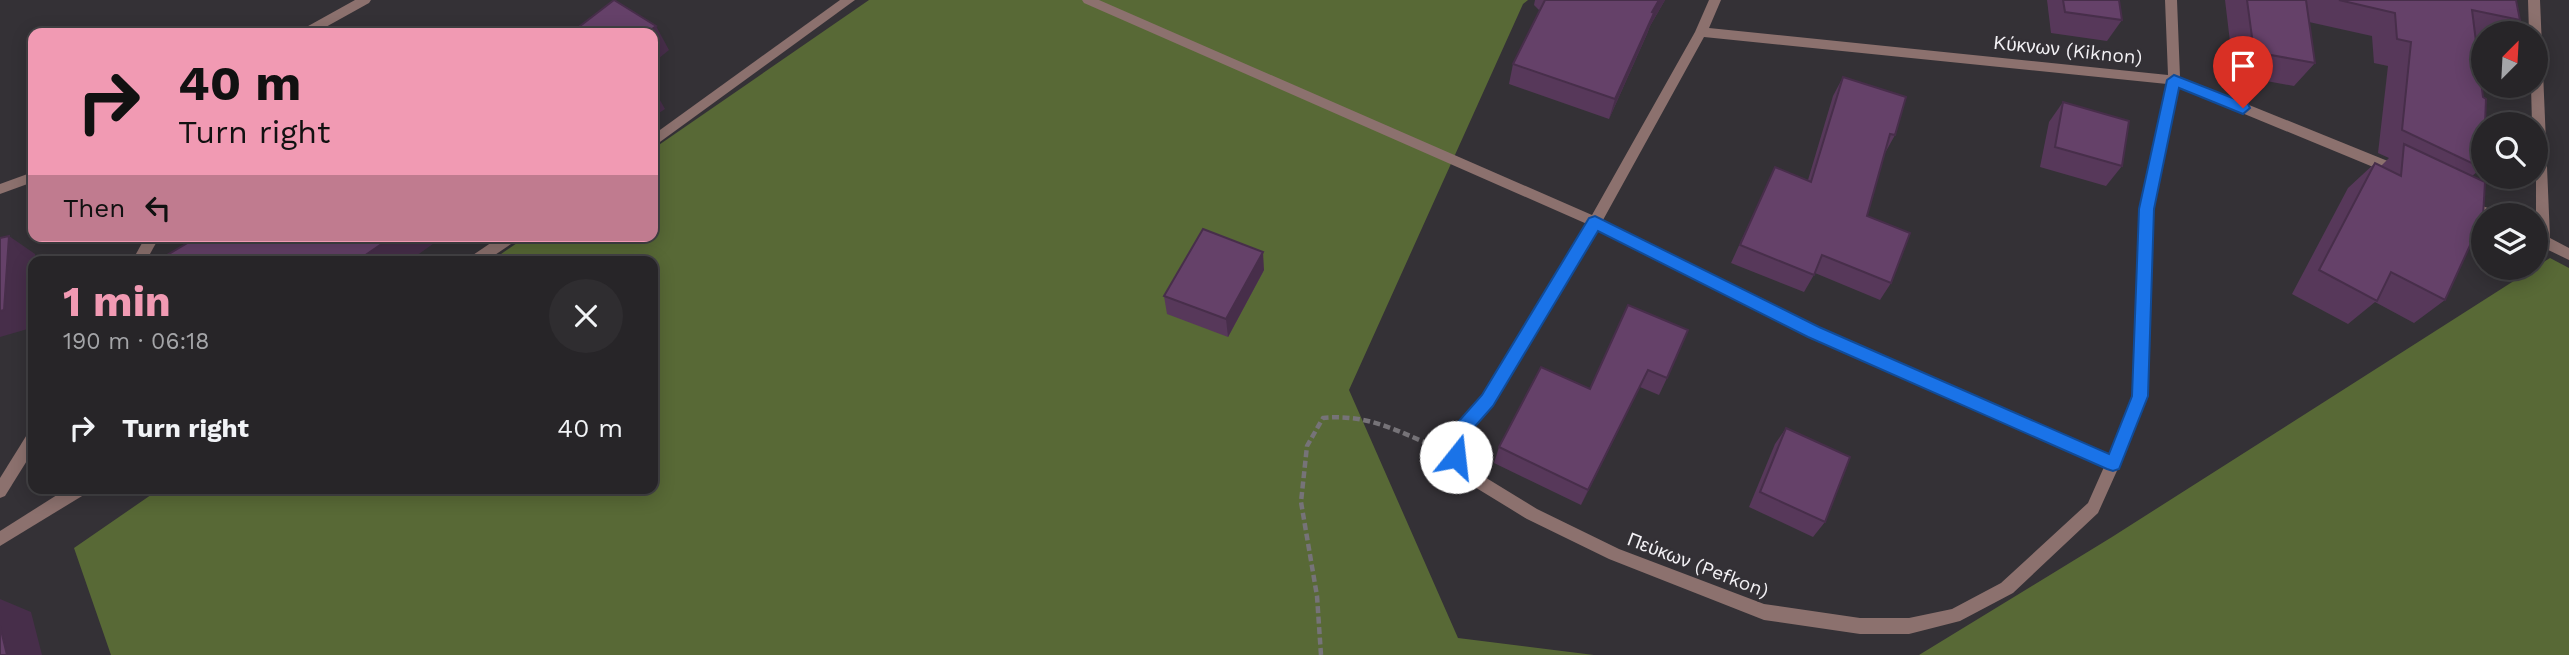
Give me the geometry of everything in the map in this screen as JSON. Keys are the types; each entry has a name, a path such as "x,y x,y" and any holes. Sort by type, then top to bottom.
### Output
{"street":[{"path":"314,28 365,0"},
{"path":"658,138 849,0"},
{"path":"1088,0 1595,222 1814,332 2113,464"},
{"path":"1456,457 1456,441 1464,427 1488,401 1595,222 1701,32 1715,0"},
{"name":"Πεύκων (Pefkon)","path":"1456,457 1465,472 1499,495 1614,554 1764,611 1860,626 1909,626 1954,616 2007,588 2093,508 2140,396 2146,209 2174,80 2171,0"},
{"path":"2534,0 2538,203"},
{"name":"Κύκνων (Kiknon)","path":"1701,32 2174,80 2382,163 2418,181"},
{"path":"0,189 28,179"},
{"path":"2454,198 2471,206"},
{"path":"482,256 503,242"},
{"path":"2548,244 2569,254"},
{"path":"0,491 28,446"},
{"path":"0,539 72,494"}],"path":[{"path":"1321,655 1317,596 1301,502 1307,446 1323,418 1348,415 1385,425 1456,457"}],"green space":[{"path":"869,0 1528,0 1523,4 1349,390 1458,638 1594,655 111,655 74,548 152,494 658,494 658,256 498,256 518,242 658,242 658,146"},
{"path":"2548,259 2569,268 2569,655 1919,655 2112,537 2515,280 2548,280"}],"building":[{"path":"614,0 656,26 653,28 578,28"},
{"path":"1545,0 1659,0 1615,99 1513,64"},
{"path":"2063,0 2119,0 2122,20 2065,12"},
{"path":"2247,0 2306,0 2315,63 2254,52"},
{"path":"2339,0 2516,0 2520,20 2472,10 2471,98 2486,99 2485,112 2471,112 2471,163 2402,130 2411,42 2397,39 2395,13"},
{"path":"1843,77 1906,97 1895,135 1890,134 1867,216 1910,233 1891,283 1822,255 1814,275 1740,245 1775,167 1811,182"},
{"path":"2063,102 2129,121 2122,166 2055,147"},
{"path":"2404,144 2471,175 2471,189 2485,189 2484,203 2471,203 2471,243 2445,300 2391,272 2377,301 2319,270 2375,163 2401,176"},
{"path":"1203,229 1263,252 1226,319 1164,296"},
{"path":"9,236 4,310 0,311 0,238"},
{"path":"189,242 384,242 364,256 165,256"},
{"path":"1628,305 1688,330 1667,378 1648,370 1588,490 1499,447 1541,367 1590,389"},
{"path":"1786,428 1850,457 1825,522 1760,492"},
{"path":"0,626 7,655 0,655"}],"route":[{"path":"1456,457 1456,441 1464,427 1488,401 1595,222 1814,332 2113,464 2140,396 2146,209 2174,80 2243,108"}]}
